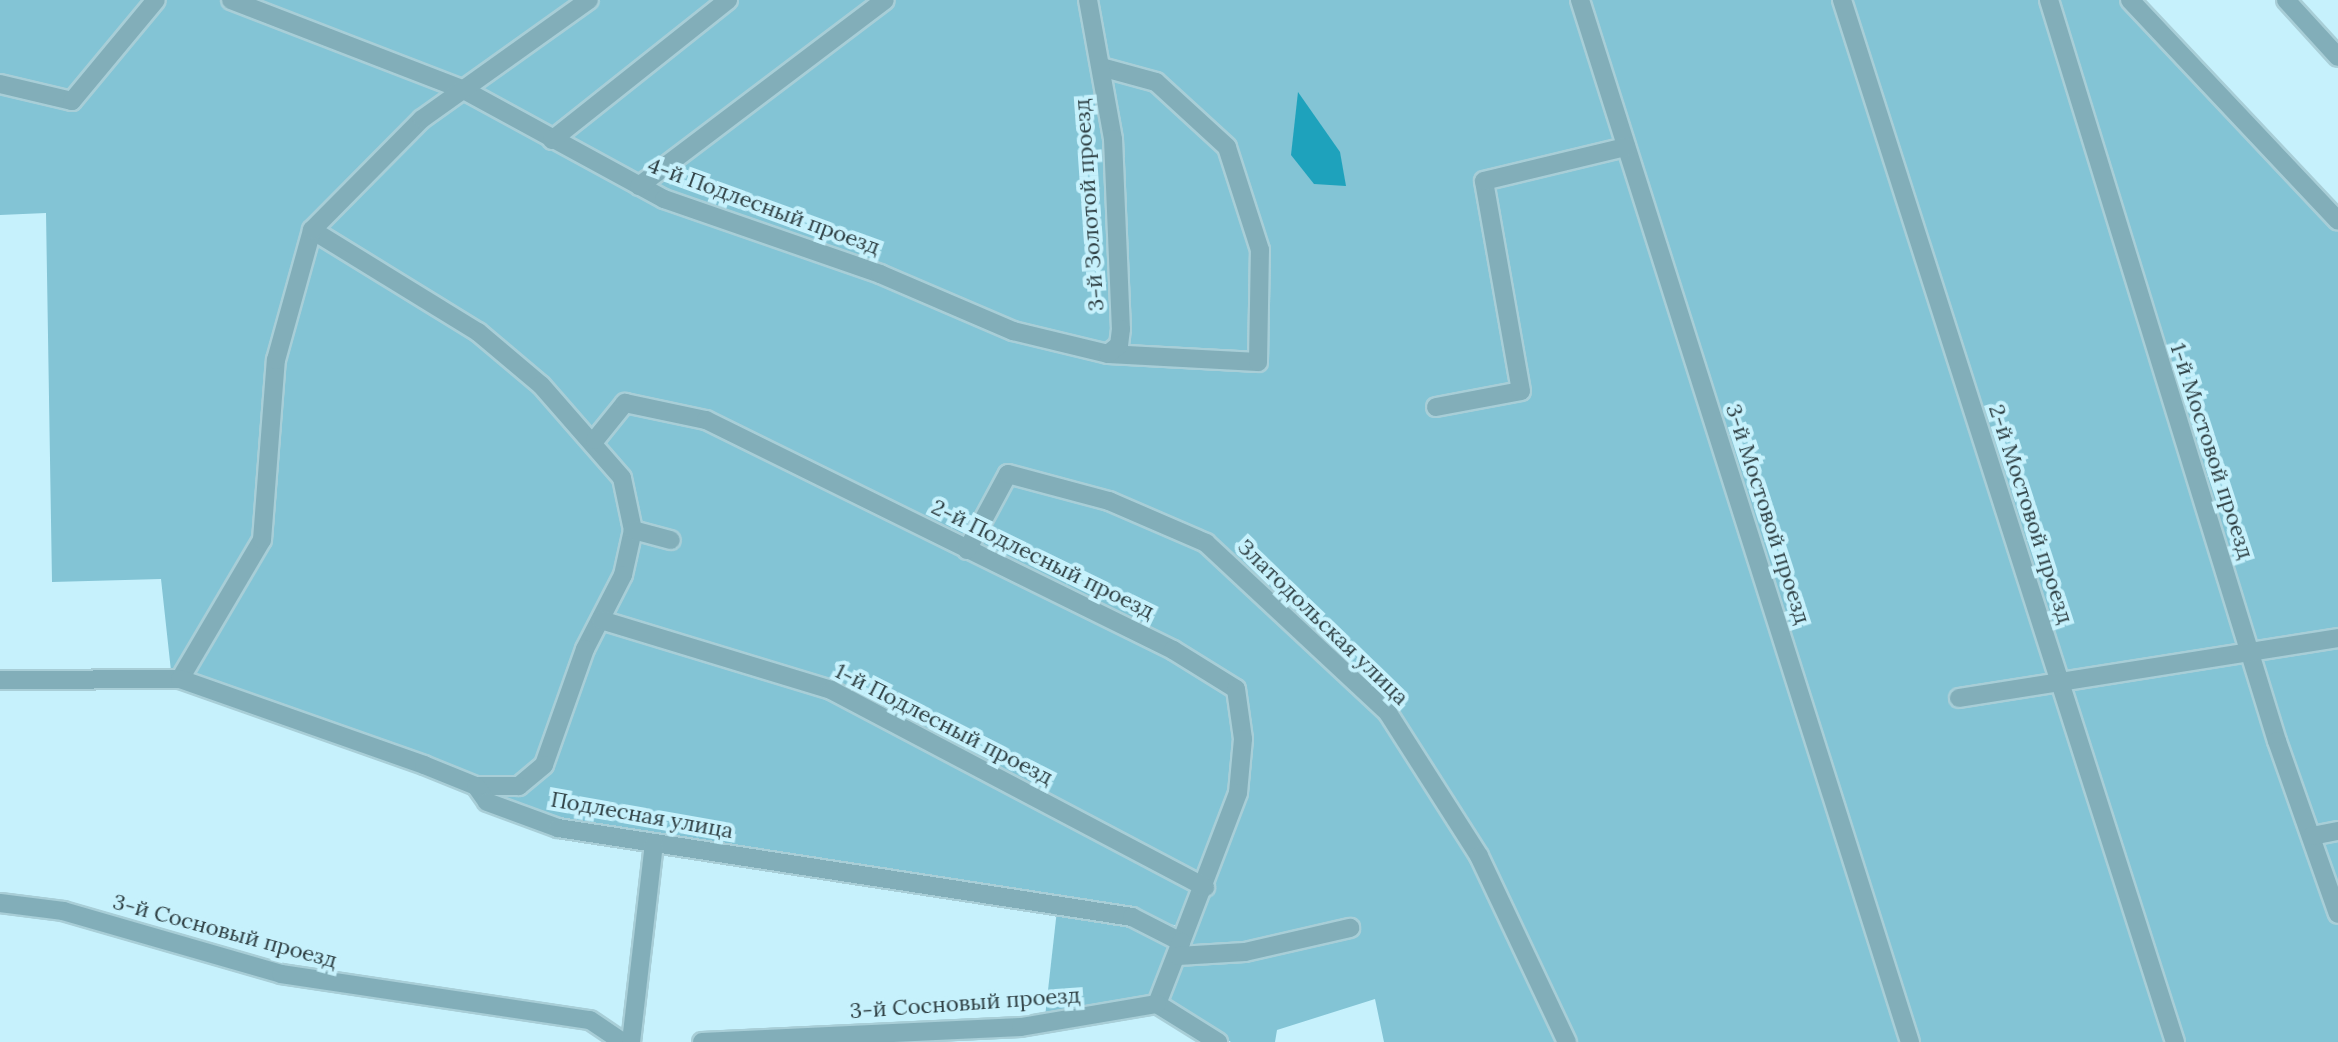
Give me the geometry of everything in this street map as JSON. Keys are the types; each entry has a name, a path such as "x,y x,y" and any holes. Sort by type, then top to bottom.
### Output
{"street":[{"path":"0,84 72,101 156,0"},
{"name":"4-й Подлесный проезд","path":"231,0 464,90 639,186 1013,331 1108,354 1258,362 1260,250 1227,147 1156,82 1101,67"},
{"path":"180,679 262,540 276,360 312,230 422,119 589,0"},
{"path":"552,140 728,0"},
{"path":"639,186 885,0"},
{"name":"3-й Золотой проезд","path":"1088,0 1113,139 1121,329 1119,345 1108,354"},
{"name":"3-й Мостовой проезд","path":"1580,0 1910,1042"},
{"name":"2-й Мостовой проезд","path":"1842,0 2175,1042"},
{"name":"1-й Мостовой проезд","path":"2049,0 2251,651 2338,914"},
{"path":"2130,0 2338,221"},
{"path":"2286,0 2334,45"},
{"path":"1436,407 1521,391 1484,181 1626,147"},
{"path":"312,230 478,332 595,440 622,478 633,530 623,575 601,620 544,765 519,786 476,786"},
{"name":"2-й Подлесный проезд","path":"595,440 625,403 664,407 719,426 1173,650 1236,689 1243,739 1238,793 1180,949"},
{"name":"Златодольская улица","path":"967,550 1008,474 1109,501 1206,543 1388,713 1479,856 1567,1042"},
{"path":"633,530 671,540"},
{"name":"1-й Подлесный проезд","path":"601,620 831,690 1205,887"},
{"path":"1959,698 2061,686 2338,638"},
{"name":"Подлесная улица","path":"0,680 180,679 476,786 487,802 558,828 1132,917 1180,949"},
{"path":"2312,836 2338,831"},
{"path":"631,1042 654,843"},
{"name":"3-й Сосновый проезд","path":"0,903 63,911 296,978 590,1020 623,1042"},
{"path":"1218,1042 1157,1004 1180,949 1245,952 1350,928"},
{"name":"3-й Сосновый проезд","path":"702,1042 1021,1027 1157,1004"}],"shaded area":[{"path":"0,0 2136,0 2338,221 2338,1042 1384,1042 1375,999 1277,1030 1275,1042 1231,1042 1168,1001 1186,927 543,820 171,671 161,579 52,582 46,213 0,215"},
{"path":"1298,92 1340,152 1346,186 1314,184 1291,155"},
{"path":"1057,910 1144,928 1163,939 1173,953 1147,1002 1045,1017"}]}
